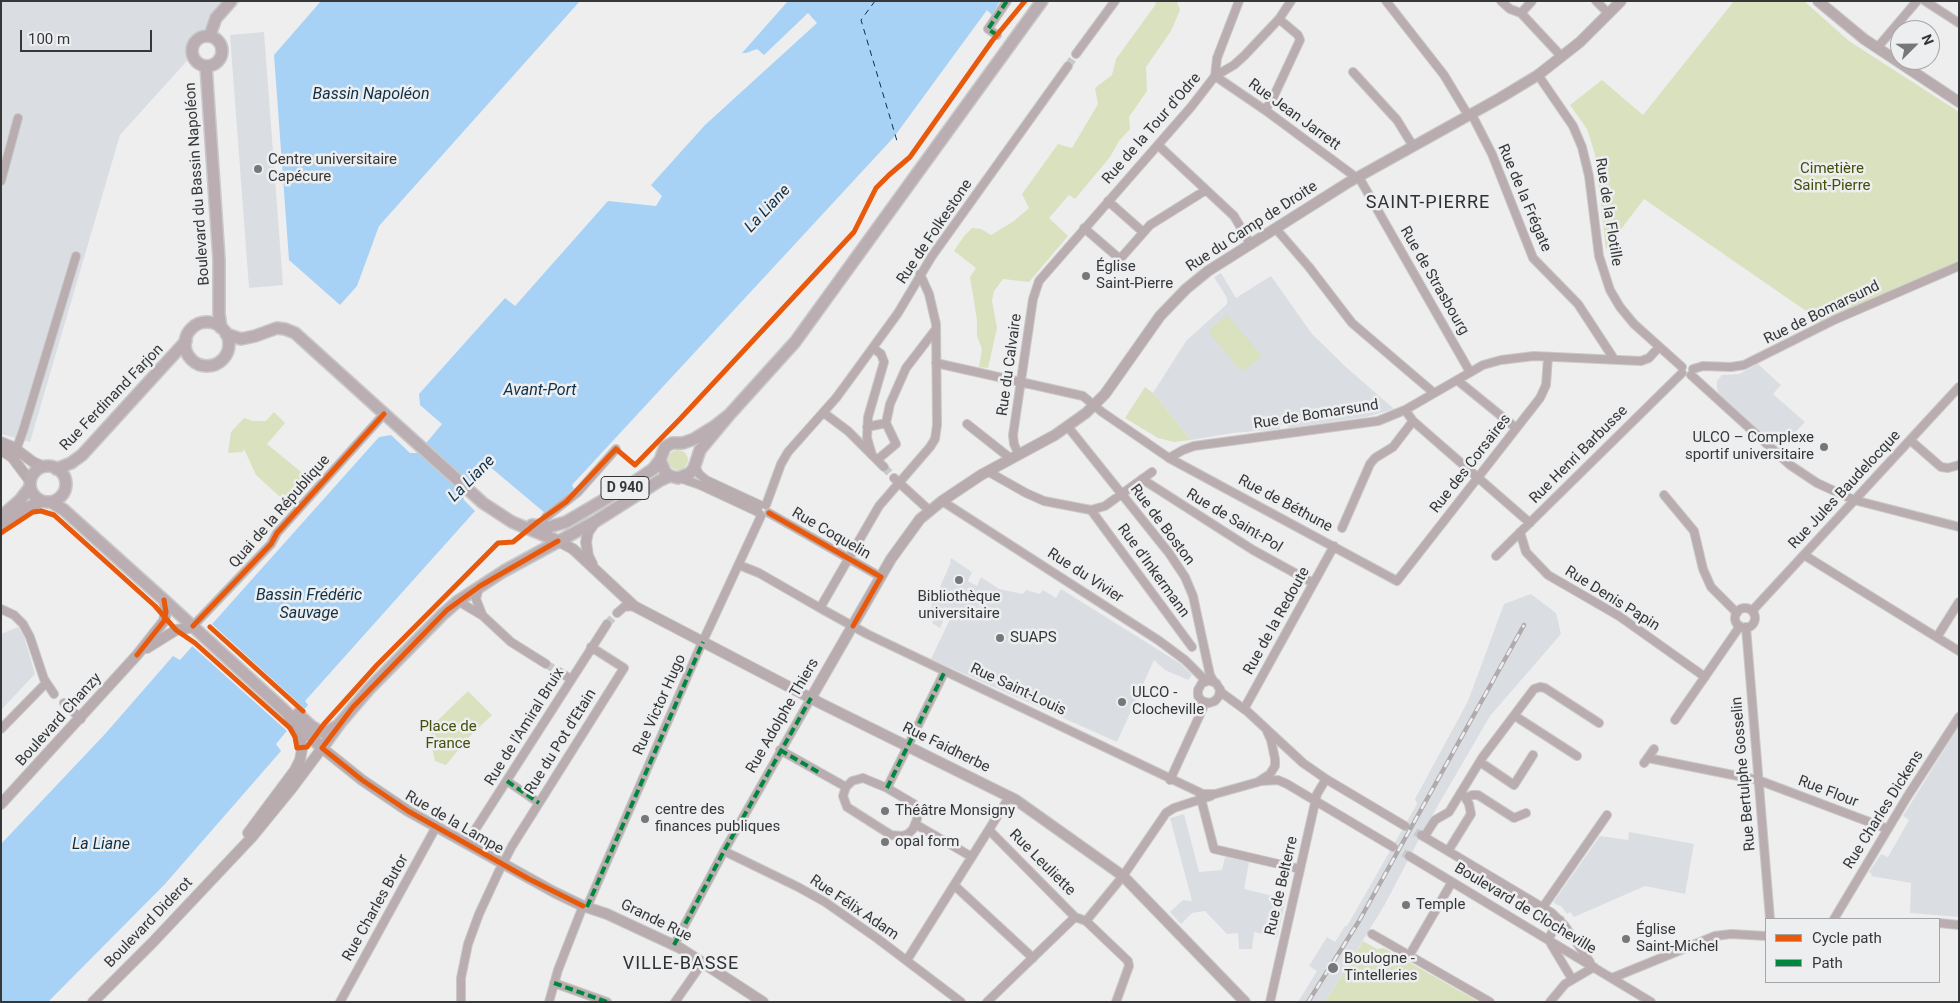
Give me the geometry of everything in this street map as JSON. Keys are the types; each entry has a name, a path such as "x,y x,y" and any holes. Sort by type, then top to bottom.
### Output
{"main road":[{"path":"210,36 216,18 231,1"},
{"path":"696,462 693,450 683,443 674,442 663,451 660,460 663,470 675,477 689,475 696,462 700,450 730,414 772,370 804,331 1042,1"},
{"path":"210,36 220,43 222,53 218,62 206,66 196,61 192,54 192,48 198,38 210,36"},
{"name":"Boulevard du Bassin Napoléon","path":"206,66 219,260 219,314 224,331"},
{"name":"Boulevard du Bassin Napoléon","path":"198,325 219,300"},
{"path":"224,331 229,345 226,356 220,362 210,366 198,364 191,358 186,350 186,341 190,332 198,325 210,323 239,339 277,328 290,330 479,499 504,518 558,541"},
{"name":"Rue Ferdinand Farjon","path":"50,468 71,463 82,455 186,341"},
{"path":"683,443 703,434 730,414"},
{"name":"D 940","path":"504,518 543,528 559,525 634,482 653,469 660,460"},
{"path":"1,516 17,504 30,484 35,472 50,468 63,476 65,487 60,496 26,508 1,524"},
{"name":"D 940","path":"322,748 370,688 442,615 458,602 509,568 596,521 656,483 675,477"},
{"path":"30,484 33,494 64,510 197,629 322,748"},
{"path":"509,568 534,546 535,537 528,529"},
{"path":"296,723 311,726 321,732 329,731 338,726"}],"street":[{"path":"997,36 988,29 1007,1"},
{"path":"1076,54 1115,1"},
{"path":"1215,76 1218,54 1239,1"},
{"name":"Rue de la Tour d'Odre","path":"1039,281 1196,102 1215,76 1239,61 1280,19 1291,1"},
{"name":"Rue de la Frégate","path":"1386,1 1444,75 1470,114 1493,158 1533,258 1581,307 1614,359"},
{"path":"1502,1 1510,9 1521,13 1562,57"},
{"path":"1521,13 1532,1"},
{"path":"1596,1 1609,14"},
{"name":"Rue du Camp de Droite","path":"930,510 987,471 1068,427 1094,406 1112,386 1156,322 1181,293 1208,271 1277,230 1357,178 1538,74 1585,38 1620,1"},
{"path":"1818,1 1877,48 1959,102"},
{"path":"1877,48 1917,1"},
{"path":"1925,1 1959,23"},
{"path":"1265,110 1272,100 1300,40 1298,35 1280,19"},
{"name":"Rue de Folkestone","path":"824,413 898,313 920,274 1068,66"},
{"path":"1353,72 1397,120 1413,146"},
{"name":"Rue de la Flotille","path":"1538,74 1573,126 1582,147 1589,176 1598,256 1610,290 1624,313 1682,370"},
{"name":"Rue Jean Jarrett","path":"1215,76 1265,110 1357,178"},
{"path":"1,181 18,118"},
{"path":"1158,145 1234,216 1251,245"},
{"name":"Rue de Strasbourg","path":"1357,178 1366,189 1470,372"},
{"path":"1084,228 1120,259 1154,222 1206,190"},
{"path":"1108,201 1143,232"},
{"path":"1277,230 1309,267 1352,323 1434,394"},
{"path":"16,450 76,256"},
{"name":"Rue de Bomarsund","path":"1682,370 1688,364 1692,372 1701,366 1731,368 1744,365 1834,320 1959,266"},
{"path":"820,608 879,506 897,480 932,445 936,435 936,329 932,304 920,274"},
{"name":"Rue du Calvaire","path":"1014,456 1013,438 1021,382 1033,299 1039,281"},
{"path":"874,458 896,444 886,423 890,404 906,368 936,329"},
{"name":"Rue de Bomarsund","path":"1170,458 1194,446 1372,422 1405,410 1470,372 1489,363 1507,358 1548,356 1645,361 1659,347"},
{"path":"873,348 881,354 884,362 870,404 867,428 868,446 874,458"},
{"name":"Rue des Corsaires","path":"1397,581 1544,391 1547,378 1548,356"},
{"name":"Rue de Béthune","path":"936,363 1080,395 1170,458 1397,581"},
{"name":"Rue Henri Barbusse","path":"1496,556 1682,370"},
{"path":"1692,372 1790,465 1816,483 1854,500 1959,527"},
{"path":"1457,380 1516,428"},
{"name":"Rue Jules Baudelocque","path":"1752,611 1959,387"},
{"path":"1405,410 1413,421 1530,522"},
{"path":"824,413 848,431 884,467"},
{"name":"Rue Victor Hugo","path":"550,1002 554,983 585,906 739,565 786,456 824,413"},
{"name":"Quai de la République","path":"197,629 271,544 277,534 384,414"},
{"path":"1342,528 1370,464 1375,458 1393,447 1413,421"},
{"path":"867,428 886,423"},
{"path":"967,424 1014,456"},
{"name":"Rue de Boston","path":"1068,427 1173,558 1187,582 1195,602 1211,682"},
{"path":"1910,440 1941,467 1948,468 1959,465"},
{"path":"1,442 16,450 28,460 50,468"},
{"path":"546,517 578,492 616,449"},
{"path":"1,450 12,457 30,484"},
{"path":"696,462 698,474 706,480 763,510"},
{"path":"987,471 1044,501 1091,510 1102,508 1152,472"},
{"path":"675,477 700,484 763,510"},
{"name":"Rue de Saint-Pol","path":"1142,479 1151,487 1252,550 1313,583"},
{"path":"897,480 930,510"},
{"path":"1664,494 1692,528 1697,541 1702,569 1711,587 1737,613"},
{"name":"Rue du Vivier","path":"942,501 1158,640 1211,682"},
{"name":"Rue Coquelin","path":"763,510 881,577"},
{"name":"Rue Adolphe Thiers","path":"674,945 780,750 881,577 903,542 930,510"},
{"name":"Rue d'Inkermann","path":"1091,510 1192,647"},
{"name":"Rue Faidherbe","path":"596,521 588,532 586,542 588,556 598,572"},
{"name":"Rue Denis Papin","path":"1520,532 1526,552 1548,575 1619,616 1705,677"},
{"name":"Rue Faidherbe","path":"558,541 573,549 634,606 811,698 1010,796 1124,876 1245,1002"},
{"name":"Rue de la Redoute","path":"1244,709 1334,546"},
{"path":"1804,555 1959,651"},
{"name":"Rue Saint-Louis","path":"739,565 759,573 853,626 1200,796"},
{"path":"480,586 476,594 476,600 483,616"},
{"name":"Boulevard Chanzy","path":"1,804 137,655 165,619 164,600"},
{"path":"458,602 483,616 511,642 546,664"},
{"path":"1937,637 1959,602"},
{"path":"617,613 624,607 634,606"},
{"path":"1675,720 1743,626 1754,621 1752,611 1744,608 1737,613 1736,620 1743,626"},
{"path":"1,609 14,615 23,624 46,683 54,694"},
{"name":"Rue de l'Amiral Bruix","path":"466,844 607,624"},
{"name":"Rue Bertulphe Gosselin","path":"1743,626 1770,918"},
{"name":"Boulevard Chanzy","path":"137,655 170,632 183,628 197,629"},
{"path":"1158,640 1177,648 1203,644"},
{"name":"Rue du Pot d'Etain","path":"461,1002 461,978 468,944 479,914 502,865 539,802 624,668 591,648"},
{"path":"887,788 945,671"},
{"path":"559,672 571,679"},
{"path":"1170,780 1203,708 1202,701 1198,696 1198,690 1201,684 1211,682 1244,709 1288,750 1326,779 1405,826"},
{"path":"1,729 46,683"},
{"path":"1464,795 1480,762 1532,691 1537,688 1542,688 1599,723"},
{"path":"1202,701 1208,703 1215,701 1219,696 1220,689"},
{"path":"64,703 81,718"},
{"path":"1515,716 1577,756"},
{"name":"Rue Charles Dickens","path":"1835,918 1959,717"},
{"name":"Boulevard Diderot","path":"225,864 296,768 302,749 296,723"},
{"path":"1258,782 1269,775 1275,766 1274,752 1266,729"},
{"name":"Rue de la Lampe","path":"322,748 385,796 436,827 502,865 585,906"},
{"name":"Boulevard Diderot","path":"93,1002 153,942 265,821 322,748"},
{"path":"780,750 846,787"},
{"name":"Rue Flour","path":"1654,750 1646,761 1758,780 1888,829"},
{"path":"1480,762 1514,785 1534,755"},
{"path":"863,778 887,788 914,804 918,815 915,824 905,836 892,835 846,807 843,796 846,787 852,781 863,778"},
{"name":"Rue de Belterre","path":"1270,1002 1316,801 1320,787 1326,779"},
{"path":"1086,921 1124,876 1166,813 1200,796 1215,794 1258,782 1281,781 1393,847"},
{"path":"507,782 539,802"},
{"path":"1464,795 1478,795 1514,818 1526,813"},
{"path":"1448,851 1471,814 1469,804 1464,795"},
{"name":"Boulevard de Clocheville","path":"1464,795 1449,812 1435,820 1422,836 1543,906 1560,920 1594,967"},
{"path":"907,960 1010,796"},
{"path":"1200,796 1214,849 1300,869"},
{"path":"1543,906 1607,815"},
{"path":"915,824 972,856"},
{"name":"Rue Charles Butor","path":"340,1002 436,827"},
{"name":"Rue Leuliette","path":"989,830 1075,916"},
{"name":"Rue Félix Adam","path":"724,851 814,896 878,939 961,1002"},
{"name":"Boulevard de Clocheville","path":"1409,856 1594,967"},
{"path":"1410,956 1452,882"},
{"path":"954,885 1033,958"},
{"name":"Grande Rue","path":"585,906 607,914 674,945 704,962 763,1002"},
{"path":"988,1002 1075,916 1086,921 1128,961 1129,966 1116,1002"},
{"path":"1560,920 1548,939 1572,979"},
{"path":"1940,923 1959,926"},
{"path":"1372,934 1490,1002"},
{"path":"1612,978 1715,936 1731,934 1765,936"},
{"path":"675,1002 704,962"},
{"path":"1550,1002 1563,986 1594,967 1651,1002"},
{"path":"554,983 607,1002"},
{"path":"1634,1002 1637,993"}],"shaded area":[{"path":"1,1 241,1 120,135 30,442 1,434"},
{"name":"Centre universitaire Capécure","path":"264,32 283,285 249,288 230,35"},
{"path":"1221,273 1236,298 1271,276 1312,334 1394,409 1366,417 1289,428 1285,424 1280,425 1280,429 1233,433 1191,440 1153,393 1186,341 1227,304 1227,298 1214,277"},
{"path":"1758,364 1781,385 1773,394 1805,422 1780,449 1719,394 1717,389 1717,381 1722,375 1739,374"},
{"path":"951,558 972,572 968,581 977,586 981,577 999,589 1023,594 1026,590 1040,594 1043,590 1056,598 1061,589 1181,664 1192,675 1188,680 1165,670 1154,660 1117,742 931,659 950,619 945,617 940,628 932,623 935,617 928,614 951,562"},
{"path":"1531,594 1556,613 1561,634 1490,716 1426,826 1384,906 1325,1002 1298,1002 1317,971 1309,966 1327,937 1335,942 1345,926 1347,926 1417,804 1415,799 1468,701 1504,604"},
{"path":"18,627 24,636 35,674 1,710 1,634"},
{"path":"1959,726 1959,917 1910,913 1911,883 1871,876 1872,874 1869,872 1881,854 1888,857 1909,820 1903,816"},
{"path":"1184,814 1199,872 1222,870 1225,857 1249,862 1244,889 1286,899 1277,938 1254,932 1252,949 1239,949 1238,933 1227,934 1205,911 1192,913 1181,924 1170,912 1183,900 1192,901 1170,818"},
{"path":"1629,832 1694,844 1685,894 1645,886 1574,917 1570,912 1567,914 1561,906 1555,904 1554,901 1600,836 1628,840"}],"green space":[{"path":"1154,1 1177,1 1180,10 1171,31 1146,67 1147,91 1129,117 1130,129 1119,141 1110,157 1075,199 1069,195 1049,218 1068,236 1029,282 1003,279 994,291 992,301 997,328 988,368 979,367 982,349 977,336 977,320 970,277 976,268 954,251 972,228 981,229 991,235 1014,221 1029,208 1022,194 1058,144 1072,148 1098,104 1095,88 1112,75 1116,59 1156,4"},
{"name":"Cimetière Saint-Pierre","path":"1734,1 1804,1 1849,41 1890,67 1890,70 1894,70 1959,112 1959,261 1822,322 1644,199 1606,249 1595,154 1587,129 1570,105 1602,80 1643,115"},
{"path":"1227,315 1262,356 1242,372 1208,331"},
{"path":"1145,387 1153,393 1191,440 1174,442 1158,438 1125,418"},
{"path":"274,412 285,423 267,444 312,481 290,506 256,475 244,449 243,452 228,453 231,432 244,418 253,421 266,421"},
{"path":"678,450 685,453 688,460 685,467 678,470 671,467 668,460 671,453"},
{"name":"Place de France","path":"468,691 492,715 471,735 446,765 435,761 430,738 433,725"},
{"path":"1363,941 1377,949 1384,948 1479,1002 1325,1002"}],"water":[{"name":"Bassin Napoléon","path":"321,1 580,1 379,226 357,286 340,305 289,260 274,55"},
{"path":"788,1 1000,1 992,15 987,10 894,137 572,485 574,489 545,513 489,466 463,496 464,500 475,511 305,701 308,705 276,744 281,751 165,884 48,1002 1,1002 1,844 105,734 173,656 180,660 379,437 391,435 410,453 418,453 442,424 420,405 419,394 505,298 515,306 608,201 656,206 662,196 651,185 705,125 817,23 808,13 764,55 757,49 742,53"}],"pier":[{"path":"212,624 305,709 287,731 192,646"}],"ferry route":[{"path":"875,1 861,20 897,141"}],"tunnel":[{"path":"1068,66 1076,54"},
{"path":"884,467 894,478"},
{"path":"607,624 617,613"},
{"path":"546,664 559,672"},
{"path":"1405,826 1421,835"},
{"path":"1393,847 1409,856"}],"railway":[{"path":"1308,1002 1359,921 1524,625"}],"marked path":[{"path":"997,35 988,29 1007,1"},
{"path":"587,907 703,642"},
{"path":"887,788 945,671"},
{"path":"674,945 724,851 811,698"},
{"path":"780,750 820,773"},
{"path":"507,781 539,803"},
{"path":"554,983 607,1002"}],"cycle path":[{"path":"1,533 33,512 41,511 54,515 155,606 176,630 195,643 290,728 295,737 297,748 307,747 324,724 377,665 498,543 513,542 566,502 616,449 635,465 680,419 854,232 876,188 910,157 992,41 1025,1"},
{"path":"193,626 271,544 277,533 384,414"},
{"path":"769,513 881,577 853,626"},
{"path":"558,541 480,586 447,610 353,707 322,748 362,780 408,811 529,879 583,906"},
{"path":"137,655 164,621 166,612 164,600"},
{"path":"210,627 303,711"}],"place":[{"name":"Centre universitaire Capécure","path":"258,169"},
{"name":"Église Saint-Pierre","path":"1086,276"},
{"name":"ULCO – Complexe sportif universitaire","path":"1824,447"},
{"name":"Bibliothèque universitaire","path":"959,580"},
{"name":"SUAPS","path":"1000,638"},
{"name":"ULCO - Clocheville","path":"1122,702"},
{"name":"Théâtre Monsigny","path":"885,811"},
{"name":"centre des finances publiques","path":"645,819"},
{"name":"opal form","path":"885,842"},
{"name":"Temple","path":"1406,905"},
{"name":"Église Saint-Michel","path":"1626,939"},
{"name":"Boulogne - Tintelleries","path":"1333,968"}],"district":[{"name":"SAINT-PIERRE","path":"1428,203"},
{"name":"VILLE-BASSE","path":"681,964"}],"water label":[{"name":"La Liane","path":"768,209"},
{"name":"Avant-Port","path":"540,391"},
{"name":"La Liane","path":"472,479"},
{"name":"Bassin Frédéric Sauvage","path":"309,605"},
{"name":"La Liane","path":"101,845"}]}
